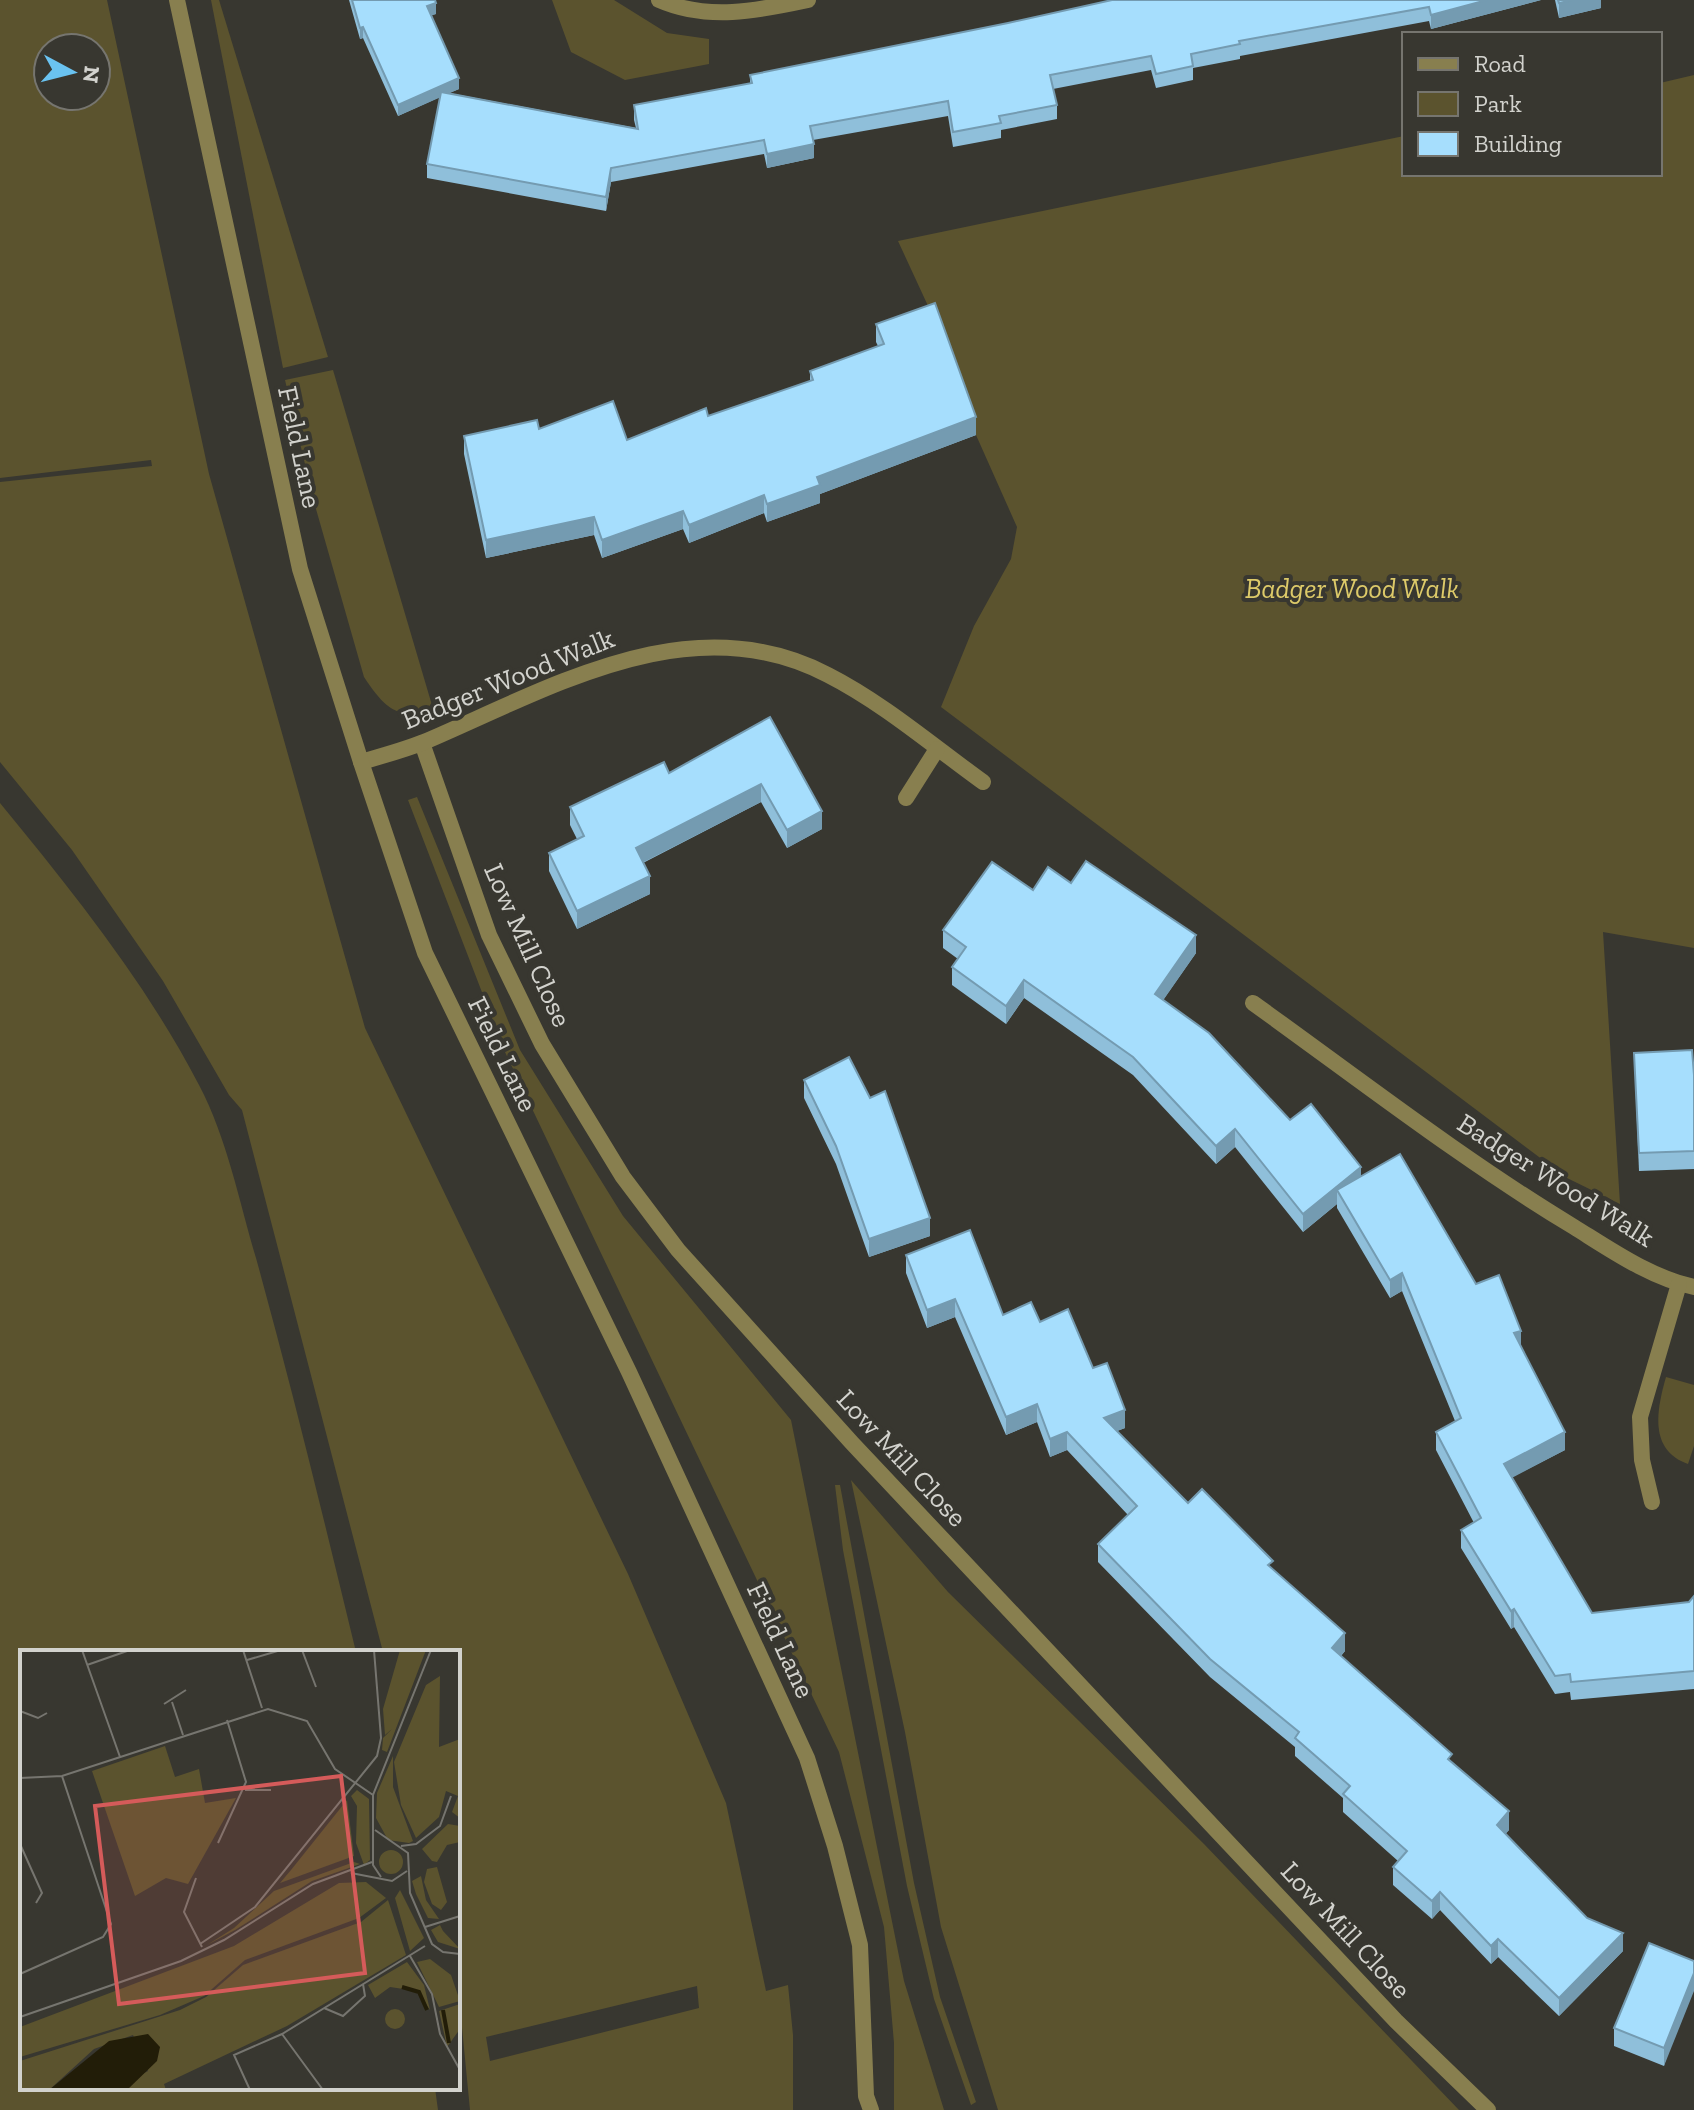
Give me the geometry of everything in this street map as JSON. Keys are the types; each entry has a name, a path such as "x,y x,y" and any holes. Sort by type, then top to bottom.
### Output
{"street":[{"name":"Field Lane","path":"177,0 300,569 361,762 425,953 629,1372 807,1758 835,1846 860,1945 866,2105"},
{"path":"659,0 684,11 715,14 808,0"},
{"name":"Badger Wood Walk","path":"361,762 422,743 533,692 632,656 707,644 775,653 828,675 983,782"},
{"name":"Low Mill Close","path":"422,743 489,935 542,1044 623,1177 678,1250 885,1478 1396,2021 1488,2110"},
{"path":"906,798 937,749"},
{"name":"Badger Wood Walk","path":"1253,1003 1517,1193 1630,1261 1686,1285 1640,1417 1642,1460 1652,1502"}],"green space":[{"path":"0,0 107,0 209,474 365,1028 628,1574 726,1803 766,1991 788,1985 793,2035 793,2110 470,2110 460,2007 460,1650 382,1650 242,1110 229,1095 163,981 72,850 0,762 0,482 152,466 151,460 0,478","holes":["697,1986 699,2008 490,2061 486,2037"]},
{"path":"211,0 219,0 328,357 283,368"},
{"path":"552,0 614,0 667,33 709,39 709,64 625,80 571,52"},
{"name":"Badger Wood Walk","path":"1694,75 1694,948 1603,932 1620,1204 1567,1178 941,707 974,626 1011,559 1017,527 976,435 935,321 898,241 1402,136 1402,176 1662,176 1662,83"},
{"path":"333,370 434,712 410,714 392,709 364,677 314,502 285,380"},
{"path":"417,797 520,1050 623,1216 791,1420 904,1981 944,2110 894,2110 894,2043 884,1927 839,1752 505,1052 408,800"},
{"path":"0,803 81,904 132,974 178,1047 209,1105 232,1170 269,1307 356,1650 20,1650 20,2090 435,2090 438,2110 0,2110"},
{"path":"1666,1377 1694,1385 1694,1446 1688,1464 1675,1458 1661,1439 1658,1415"},
{"path":"851,1480 948,1592 1204,1844 1459,2110 998,2110 941,1927 905,1732"},
{"path":"835,1485 840,1485 914,1883 940,1997 976,2102 971,2105 934,1999 907,1886 843,1550"}],"building":[{"path":"352,0 435,0 436,3 427,6 459,78 398,105 363,27 360,28"},
{"path":"1112,0 1487,0 1431,15 1429,7 1239,41 1240,44 1191,54 1193,66 1156,74 1151,56 1050,75 1057,105 999,116 1001,123 953,132 948,101 810,126 814,144 767,154 764,140 611,168 606,197 427,164 441,92 638,129 634,105 752,83 750,75"},
{"path":"935,303 976,417 817,477 820,485 767,504 764,495 689,525 683,511 602,540 594,517 486,540 464,436 537,420 539,429 613,401 627,440 706,408 708,416 813,380 810,371 884,344 876,324"},
{"path":"770,717 822,811 787,830 761,784 636,848 650,876 577,911 549,853 584,836 570,807 664,762 669,773"},
{"path":"1086,861 1196,935 1155,994 1209,1033 1290,1120 1311,1104 1361,1167 1303,1214 1235,1129 1216,1146 1133,1057 1024,980 1006,1006 952,967 966,947 943,930 992,862 1033,890 1048,867 1071,883"},
{"path":"1692,1050 1694,1151 1639,1153 1634,1053"},
{"path":"849,1057 870,1098 885,1091 930,1218 869,1239 836,1146 804,1080"},
{"path":"1400,1154 1476,1284 1499,1275 1521,1331 1514,1333 1565,1432 1504,1464 1592,1613 1689,1602 1694,1596 1694,1671 1571,1682 1570,1674 1555,1676 1461,1530 1481,1518 1436,1432 1461,1418 1402,1273 1390,1280 1337,1190"},
{"path":"970,1230 1003,1315 1031,1302 1040,1322 1068,1309 1093,1368 1107,1363 1125,1410 1104,1418 1188,1503 1202,1489 1273,1561 1268,1565 1345,1633 1332,1648 1452,1754 1448,1759 1509,1811 1497,1825 1587,1918 1623,1933 1559,1998 1498,1939 1491,1946 1440,1892 1432,1901 1393,1867 1407,1851 1343,1794 1350,1786 1295,1738 1299,1732 1210,1659 1098,1544 1137,1506 1067,1432 1050,1439 1037,1404 1006,1417 955,1299 927,1310 906,1255"},
{"path":"1649,1943 1694,1961 1694,1973 1664,2048 1614,2028"}]}
